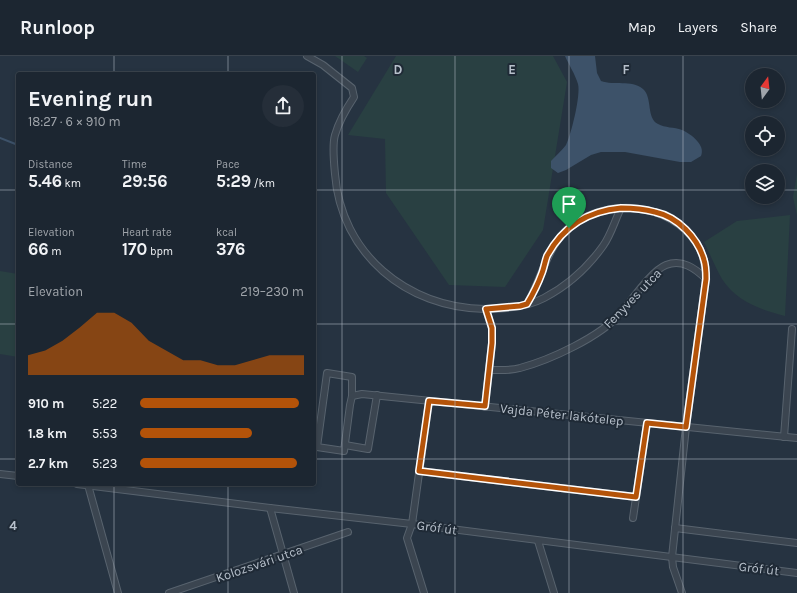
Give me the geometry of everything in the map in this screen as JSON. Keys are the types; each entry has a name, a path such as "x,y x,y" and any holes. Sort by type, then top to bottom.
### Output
{"street":[{"path":"307,56 323,65 352,88 354,97 345,110 334,136 334,162 337,194 342,212 351,232 365,252 381,269 399,284 418,295 442,304 486,309 520,306 544,298 568,282 588,265 604,245 621,208"},
{"path":"527,304 535,290 547,257 555,244 569,228 584,217 606,209 637,208 656,212 672,219 688,230 698,244 704,261 706,279 686,427 672,557 682,593"},
{"name":"Fenyves utca","path":"490,370 520,368 545,359 578,344 601,330 619,315 655,272 666,265 676,263 689,265 696,269 706,279"},
{"path":"485,406 490,370 492,336 492,328 486,309"},
{"path":"784,437 792,329"},
{"path":"327,373 352,377 352,396 344,451 317,447 327,373"},
{"name":"Vajda Péter lakótelep","path":"352,396 362,394 377,395 797,438"},
{"path":"345,445 368,449 377,395"},
{"path":"424,593 407,538 412,524 429,401"},
{"path":"633,518 647,423"},
{"path":"419,471 636,497"},
{"path":"0,474 16,476"},
{"path":"88,486 118,593"},
{"name":"Gróf út","path":"96,486 412,524 797,573"},
{"path":"270,508 294,593"},
{"path":"675,528 797,543"},
{"name":"Kolozsvári utca","path":"169,593 348,532"},
{"path":"538,541 554,593"}],"green space":[{"path":"335,56 364,56 367,58 358,72"},
{"path":"396,56 553,56 567,82 543,230 505,287 449,285 386,193 385,139 348,135"},
{"path":"797,174 797,215 793,197"},
{"path":"790,215 785,316 750,304 734,293 722,279 704,242 737,221"},
{"path":"0,271 16,274 16,357 0,354"}],"water":[{"path":"565,56 595,56 597,73 601,81 611,83 628,83 643,89 648,97 654,121 658,124 679,129 689,134 700,144 702,152 701,156 691,162 680,162 625,152 601,152 591,155 558,173 551,168 551,161 566,145 568,140 575,115 579,89 574,73"}],"waterway":[{"path":"0,138 16,144"}],"route":[{"path":"637,208 656,212 672,219 688,230 698,244 704,261 706,279 686,427 647,423 636,497 419,471 429,401 485,406 492,343 492,328 486,309 496,309 527,304 542,274 547,257 555,244 569,228 584,217 606,209 637,208"}]}
